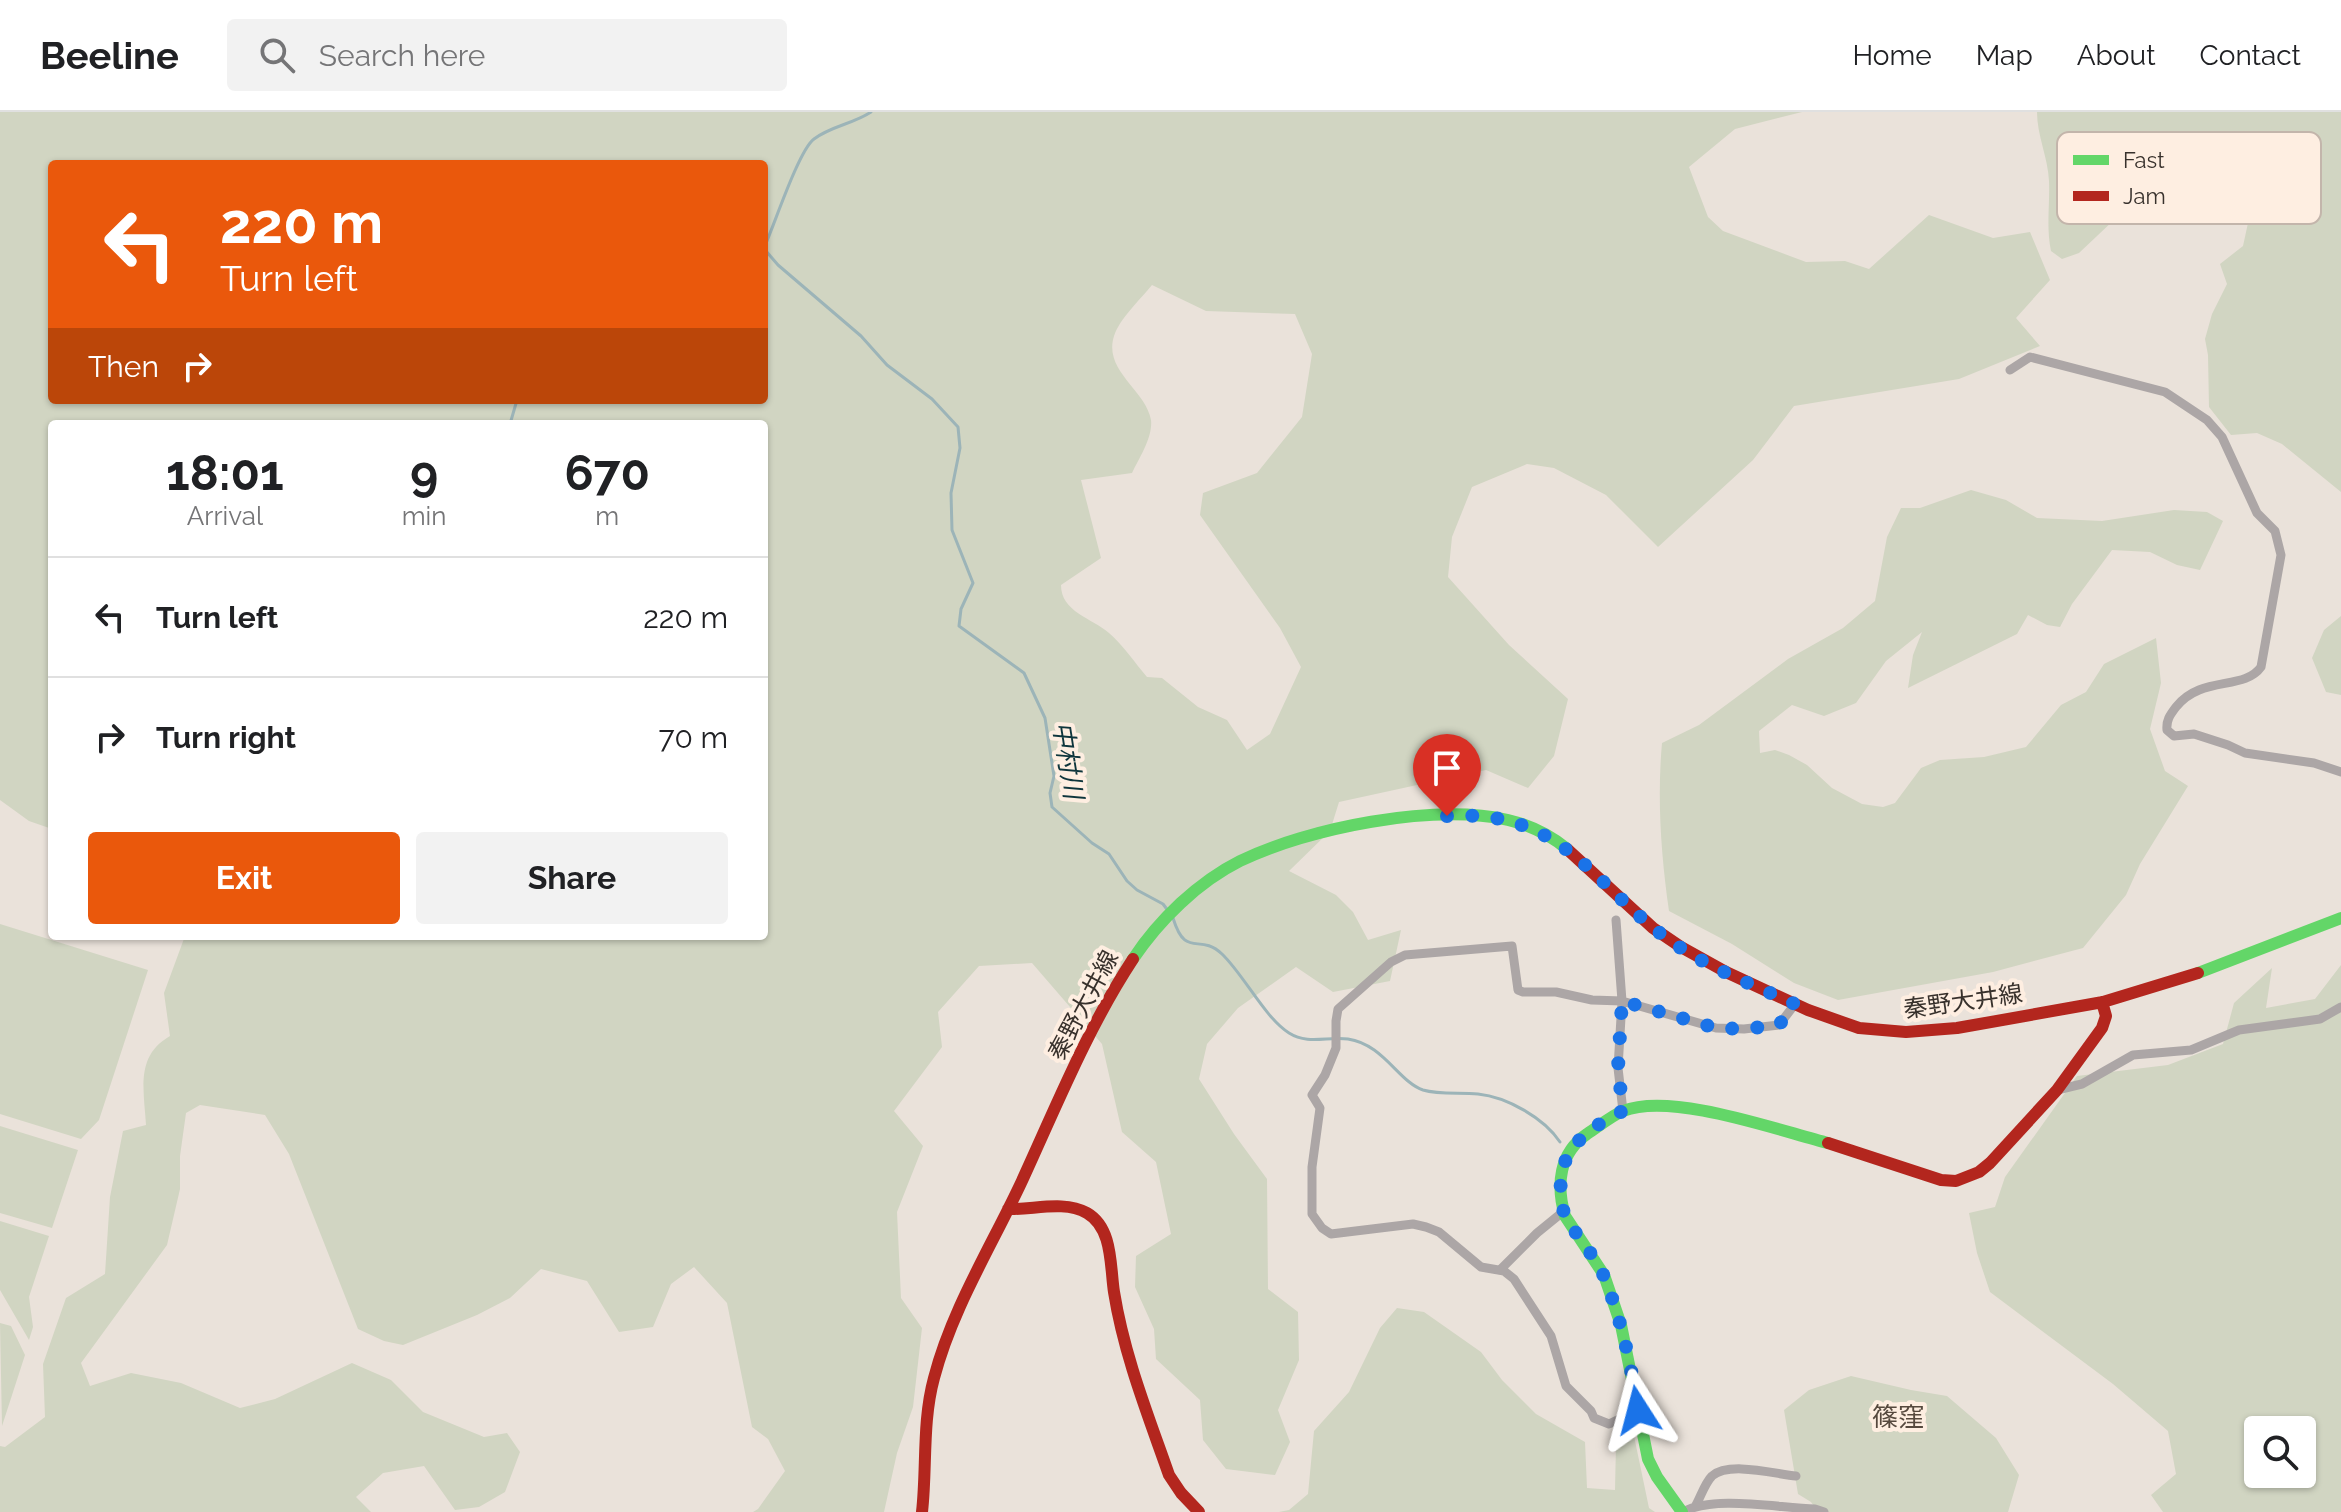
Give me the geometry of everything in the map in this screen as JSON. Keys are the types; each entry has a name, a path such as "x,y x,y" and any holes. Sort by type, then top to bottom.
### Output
{"main road":[{"name":"秦野大井線","path":"922,1512 927,1421 935,1375 949,1336 1118,978 1158,923 1178,904 1219,872 1277,844 1343,825 1470,815 1499,817 1531,827 1556,841 1646,921 1684,950 1795,1004 1859,1027 1914,1033 2102,1002 2158,985 2341,918"},
{"path":"1682,1512 1648,1459 1621,1325 1604,1275 1564,1211 1561,1170 1574,1143 1623,1111 1664,1106 1688,1107 1828,1143 1941,1180 1956,1181 1979,1172 1990,1163 2057,1090 2102,1028 2106,1016 2102,1002"},
{"path":"1008,1209 1072,1208 1085,1212 1102,1227 1109,1249 1118,1316 1169,1475 1199,1512"}],"street":[{"path":"2010,370 2030,357 2165,392 2207,420 2222,437 2257,513 2275,531 2281,555 2261,667 2250,678 2192,692 2169,716 2167,730 2174,736 2205,736 2245,753 2314,763 2341,772"},
{"path":"1616,920 1622,1001 1618,1068 1623,1111"},
{"path":"1638,1410 1609,1424 1594,1418 1566,1386 1551,1336 1514,1279 1500,1270 1481,1267 1439,1232 1413,1224 1331,1234 1322,1228 1312,1214 1312,1167 1320,1108 1312,1095 1325,1075 1336,1039 1338,1009 1379,971 1405,955 1512,946 1518,990 1622,1001 1716,1028 1730,1029 1779,1025 1795,1004"},
{"path":"2057,1090 2082,1084 2133,1055 2191,1050 2239,1030 2320,1019 2341,1007"},
{"path":"1500,1270 1564,1211"},
{"path":"1696,1505 1711,1477 1722,1471 1739,1469 1796,1476"},
{"path":"1682,1512 1696,1505 1815,1509 1824,1512"}],"green space":[{"path":"0,112 1802,112 1735,129 1689,167 1708,217 1723,231 1806,262 1845,261 1869,269 1929,215 1993,238 2030,232 2050,280 2016,318 2040,346 1959,379 1794,406 1753,460 1658,547 1606,495 1554,468 1527,464 1472,487 1452,537 1448,577 1509,645 1568,699 1554,756 1528,788 1486,770 1339,802 1330,831 1289,871 1336,895 1353,912 1368,940 1401,930 1390,981 1333,992 1296,967 1238,1008 1207,1044 1199,1079 1267,1179 1268,1289 1298,1312 1299,1360 1278,1410 1290,1442 1275,1475 1226,1469 1203,1440 1200,1400 1156,1359 1154,1329 1135,1287 1136,1256 1171,1234 1156,1162 1122,1132 1102,1044 1032,963 979,966 938,1012 942,1047 894,1111 923,1146 897,1212 901,1298 922,1328 913,1407 897,1453 884,1512 753,1512 785,1471 768,1439 752,1427 727,1303 694,1267 671,1284 653,1327 619,1332 587,1281 541,1269 510,1298 477,1315 403,1345 384,1341 358,1329 289,1154 265,1115 200,1105 186,1113 180,1156 180,1189 167,1245 81,1363 90,1386 131,1373 181,1383 240,1408 275,1399 352,1363 391,1380 423,1412 484,1437 507,1433 520,1452 505,1492 479,1507 455,1510 424,1466 383,1473 356,1497 371,1512 0,1512 0,1446 5,1447 45,1417 43,1364 66,1298 105,1274 110,1197 123,1131 146,1125 143,1087 146,1064 151,1053 170,1036 164,993 184,940 768,940 768,420 48,420 48,828 29,821 0,800","holes":["1152,285 1206,311 1295,314 1312,354 1302,417 1257,473 1203,493 1200,515 1280,628 1301,667 1270,734 1247,750 1227,720 1198,707 1162,678 1147,677 1114,638 1066,602 1061,585 1101,558 1081,480 1132,473 1150,433 1148,409 1114,360 1114,336 1131,309"]},
{"path":"2037,112 2341,112 2341,492 2282,444 2257,433 2231,435 2209,407 2205,339 2212,314 2227,284 2220,264 2243,246 2248,224 2321,224 2321,132 2057,132 2057,224 2110,224 2079,253 2062,259 2051,251 2048,172"},
{"path":"1971,490 2006,500 2037,518 2102,521 2174,510 2207,512 2223,521 2200,570 2177,565 2150,552 2112,550 2072,604 2060,627 2047,625 2028,615 2017,634 1908,688 1913,655 1922,632 1886,661 1856,703 1824,716 1792,705 1759,731 1760,753 1775,750 1789,755 1807,765 1832,788 1862,804 1883,807 1895,803 1921,768 1940,760 1984,757 2026,747 2061,705 2086,692 2104,664 2156,638 2161,683 2150,729 2165,771 2188,786 2140,864 2126,895 2083,948 1993,972 1838,1000 1794,983 1732,944 1669,911 1661,827 1662,743 1699,725 1788,659 1843,628 1875,601 1887,537 1901,508 1920,508"},
{"path":"2341,616 2341,695 2326,692 2312,658 2324,630"},
{"path":"0,924 148,970 99,1120 81,1139 0,1114"},
{"path":"2341,965 2341,1512 2163,1512 2151,1495 2176,1474 2168,1431 2113,1384 1990,1292 1977,1253 1969,1213 1995,1207 2005,1177 2077,1076 2168,1065 2223,1044 2234,1003 2272,968 2266,1008 2315,999"},
{"path":"0,1126 78,1150 52,1228 0,1213"},
{"path":"0,1221 49,1236 29,1297 33,1327 29,1340 0,1290"},
{"path":"1397,1308 1424,1312 1481,1352 1502,1380 1536,1414 1585,1442 1587,1488 1615,1490 1616,1444 1634,1436 1649,1508 1655,1512 1279,1512 1289,1510 1308,1494 1314,1431 1349,1392 1380,1328"},
{"path":"0,1323 11,1326 25,1355 2,1426"},
{"path":"1851,1376 1947,1396 1996,1438 2019,1475 2008,1512 1818,1512 1811,1502 1798,1494 1784,1410 1809,1390"}],"waterway":[{"name":"中村川","path":"768,238 808,146 821,135 871,112"},
{"name":"中村川","path":"768,253 861,336 887,365 932,399 958,427 960,448 951,493 952,530 973,583 961,609 959,626 1024,673 1045,718 1054,776 1050,793 1052,807 1109,854 1137,890 1163,904 1169,912"},
{"path":"511,420 516,404"},
{"name":"中村川","path":"1173,918 1178,931 1188,942 1206,945 1222,954 1272,1017 1289,1033 1303,1039 1341,1038 1360,1042 1381,1055 1414,1086 1430,1092 1478,1094 1501,1099 1535,1117 1560,1142"}],"traffic: fast":[{"path":"1133,959 1180,903 1224,870 1268,849 1335,829 1408,817 1478,816 1524,825 1567,849"},
{"path":"2198,973 2341,918"},
{"path":"1682,1512 1648,1459 1621,1325 1604,1275 1565,1216 1561,1193 1565,1160 1570,1150 1587,1134 1623,1111 1644,1106 1696,1109 1828,1143"}],"traffic: jam":[{"path":"1567,849 1653,928 1681,947 1808,1010 1859,1028 1906,1032 1957,1028 2103,1002 2198,973"},
{"path":"922,1512 930,1395 951,1327 1087,1041 1133,959"},
{"path":"1828,1143 1941,1180 1956,1181 1979,1172 2057,1090 2102,1028 2106,1016 2102,1002"},
{"path":"1008,1209 1048,1206 1078,1209 1087,1213 1102,1228 1109,1248 1124,1339 1145,1407 1169,1475 1199,1512"}],"district":[{"name":"篠窪","path":"1898,1417"}],"route":[{"path":"1447,816 1499,817 1531,827 1579,859 1628,906 1684,950 1795,1004 1779,1025 1730,1029 1716,1028 1622,1001 1618,1068 1623,1111 1574,1143 1561,1170 1560,1188 1565,1216 1604,1275 1621,1325 1638,1410"}]}
